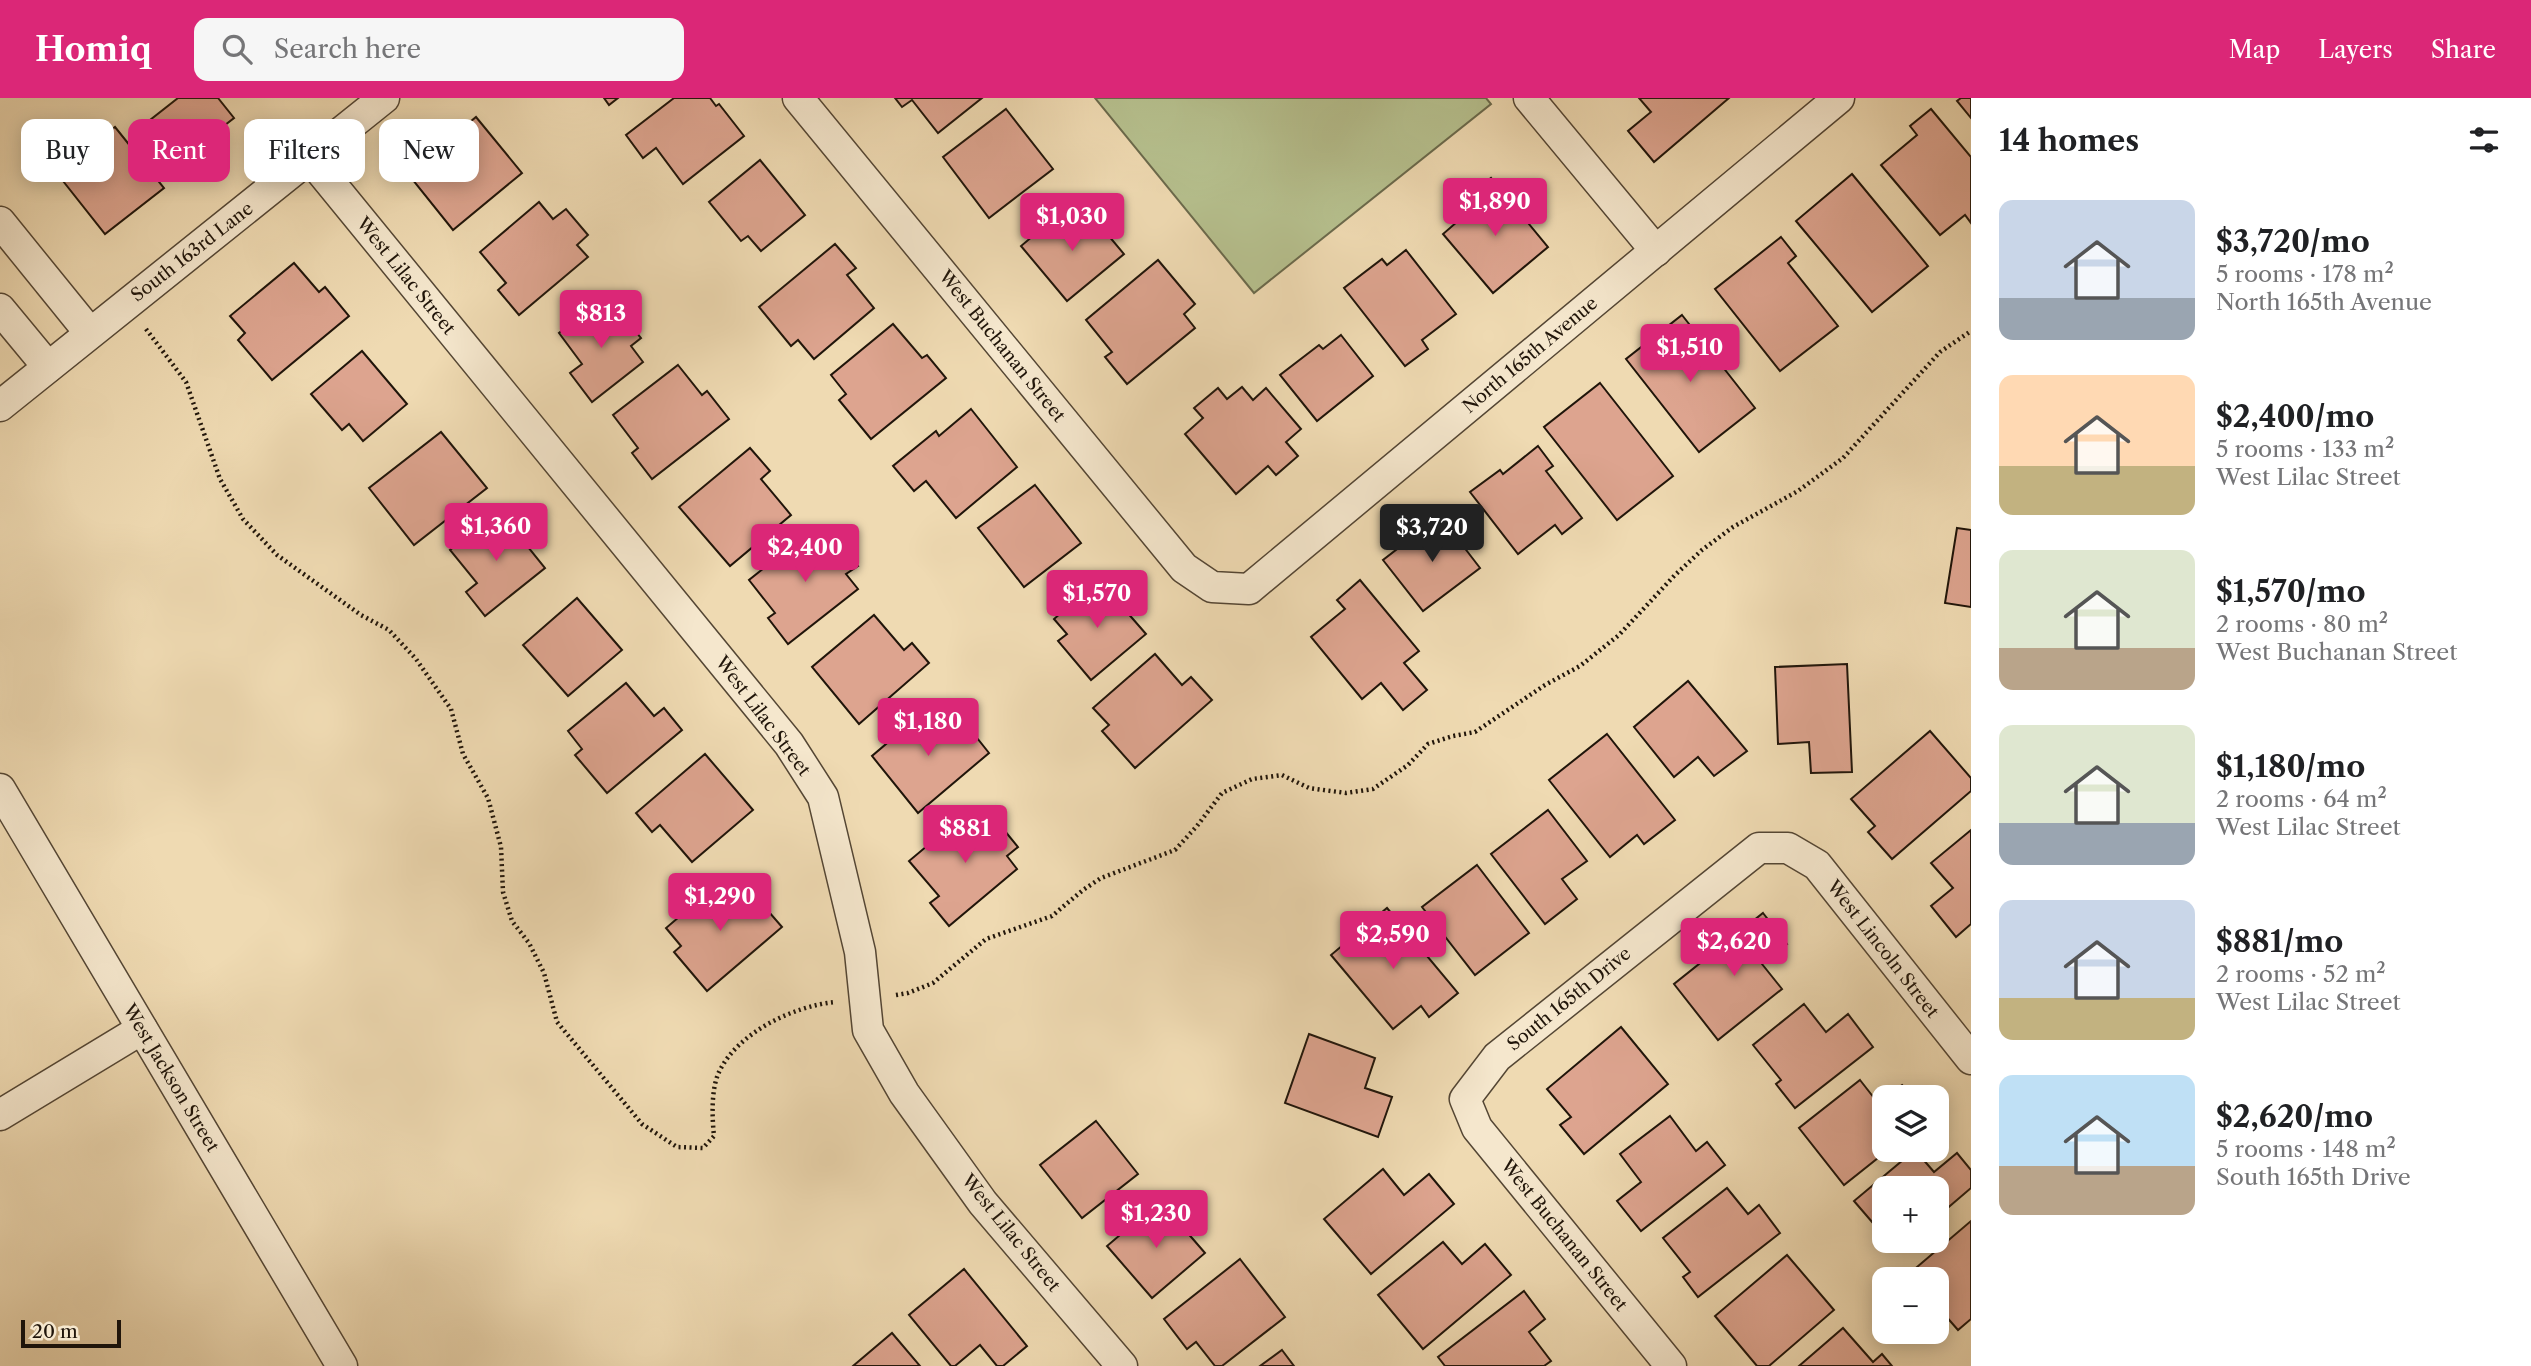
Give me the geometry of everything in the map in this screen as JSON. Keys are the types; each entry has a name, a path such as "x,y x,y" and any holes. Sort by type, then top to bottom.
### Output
{"street":[{"name":"South 163rd Lane","path":"358,119 384,98"},
{"name":"West Buchanan Street","path":"798,98 1184,568 1212,587"},
{"path":"1529,98 1656,251"},
{"name":"North 165th Avenue","path":"1212,587 1249,590 1839,98"},
{"name":"South 163rd Lane","path":"0,406 280,182"},
{"name":"West Lilac Street","path":"330,182 789,744 823,797 860,952 868,1030 904,1093 983,1203 1119,1365"},
{"path":"0,222 90,333"},
{"path":"0,309 48,367"},
{"name":"West Jackson Street","path":"0,789 342,1366"},
{"name":"South 165th Drive","path":"1465,1099 1497,1057 1759,848 1788,848"},
{"name":"West Lincoln Street","path":"1788,848 1817,865 1971,1059"},
{"path":"0,1115 142,1029"},
{"name":"West Buchanan Street","path":"1465,1099 1477,1128 1671,1366"}],"path":[{"path":"121,308 151,334 186,382 220,479 243,519 277,555 360,615 389,630 416,659 451,709 463,754 488,798 501,847 503,892 512,920 529,943 544,973 557,1022 642,1124 677,1147 703,1147 713,1136 711,1113 719,1072 738,1046 784,1013 821,1003 908,993 933,983 986,939 1052,915 1101,878 1175,850 1222,793 1252,779 1282,775 1309,788 1346,793 1374,789 1408,765 1428,744 1475,732 1545,685 1580,666 1619,635 1702,550 1732,527 1798,491 1843,458 1940,352 1971,331"}],"green space":[{"path":"1095,98 1486,98 1491,104 1254,293"}],"building":[{"path":"178,98 218,98 234,118 230,121 230,119 151,119"},
{"path":"604,98 618,98 609,105"},
{"path":"674,98 710,98 716,106 719,104 744,136 683,184 656,148 643,158 626,135"},
{"path":"895,98 982,98 938,133 912,100 902,107"},
{"path":"1639,98 1729,98 1654,162 1628,131 1651,112"},
{"path":"1971,98 1971,118 1957,101"},
{"path":"1006,109 1053,169 989,218 943,157"},
{"path":"1931,109 1971,157 1971,223 1965,215 1940,235 1881,165 1917,135 1910,126"},
{"path":"479,121 522,173 453,230 414,182 479,182"},
{"path":"114,128 128,143 128,182 159,182 164,188 105,234 64,182 114,182"},
{"path":"760,160 805,215 761,251 748,236 741,241 709,202"},
{"path":"1852,174 1928,266 1872,312 1796,221"},
{"path":"1491,178 1548,247 1493,293 1443,234 1480,202 1472,193"},
{"path":"539,202 553,219 566,209 588,235 577,245 588,257 519,315 498,290 506,283 480,252"},
{"path":"1065,209 1080,227 1093,217 1124,254 1067,301 1021,246"},
{"path":"1781,237 1796,256 1788,263 1838,326 1780,371 1715,289"},
{"path":"835,244 856,268 847,275 874,308 814,359 798,340 791,346 759,307"},
{"path":"1406,250 1456,314 1422,340 1428,349 1405,366 1344,288 1382,259 1387,265"},
{"path":"1158,260 1195,304 1184,314 1195,328 1127,384 1105,357 1112,352 1086,320"},
{"path":"294,263 319,292 325,287 349,316 272,380 238,340 245,333 230,316"},
{"path":"597,303 609,320 620,312 641,338 631,346 643,362 592,402 570,373 582,364 559,333"},
{"path":"1682,315 1755,408 1699,452 1626,359"},
{"path":"893,324 922,358 927,355 946,378 871,439 839,400 846,394 831,375"},
{"path":"1341,335 1373,376 1317,421 1280,375 1319,345 1323,349"},
{"path":"362,351 407,404 363,441 349,424 342,430 311,394"},
{"path":"678,365 702,395 707,391 729,419 652,479 632,453 638,448 613,415"},
{"path":"1600,383 1673,476 1617,520 1544,427"},
{"path":"1242,387 1253,400 1266,388 1301,429 1286,442 1298,456 1276,475 1268,466 1236,494 1185,434 1203,418 1194,408 1218,388 1227,399"},
{"path":"971,409 1017,467 956,518 926,481 914,491 893,466 936,431 939,436"},
{"path":"441,432 487,488 414,545 369,488"},
{"path":"1538,446 1553,466 1546,471 1582,518 1562,534 1555,525 1518,554 1470,492 1500,470 1503,474"},
{"path":"750,448 770,471 761,479 791,515 730,566 679,507"},
{"path":"1035,485 1081,543 1024,587 978,528"},
{"path":"499,511 545,568 485,616 466,592 477,583 450,550"},
{"path":"1440,516 1480,568 1423,611 1383,560"},
{"path":"1957,528 1971,530 1971,607 1945,603"},
{"path":"812,530 825,547 836,539 858,566 846,574 858,589 788,644 768,618 775,613 749,580"},
{"path":"1099,580 1146,634 1091,680 1058,641 1067,634 1054,619"},
{"path":"1360,580 1419,651 1404,663 1427,690 1403,710 1381,683 1362,699 1311,637 1345,609 1337,600"},
{"path":"577,598 622,650 568,696 523,645"},
{"path":"874,615 904,650 912,643 929,663 859,724 812,667"},
{"path":"1155,654 1182,685 1191,677 1212,700 1135,768 1102,731 1109,725 1093,708"},
{"path":"1847,664 1852,772 1811,773 1809,742 1778,744 1775,667"},
{"path":"1688,681 1747,751 1714,776 1698,757 1674,777 1634,727"},
{"path":"626,683 654,716 664,708 682,730 607,793 575,755 582,749 568,731"},
{"path":"932,705 962,742 973,733 989,753 918,813 872,756"},
{"path":"1930,731 1971,778 1971,791 1892,859 1868,832 1875,826 1851,799"},
{"path":"1607,734 1675,820 1644,844 1637,835 1610,857 1549,780"},
{"path":"705,754 753,810 692,862 660,825 652,832 636,813"},
{"path":"970,810 986,829 996,820 1018,847 1007,856 1017,869 949,926 930,903 939,896 909,861"},
{"path":"1548,810 1587,861 1562,879 1577,899 1545,924 1491,854"},
{"path":"1971,830 1971,924 1956,937 1931,906 1953,888 1931,863"},
{"path":"1477,865 1529,933 1475,975 1422,907"},
{"path":"726,877 755,911 763,905 782,927 707,991 674,952 681,946 666,928"},
{"path":"1387,908 1458,993 1429,1017 1421,1006 1393,1029 1331,955"},
{"path":"1763,913 1787,944 1762,964 1782,989 1718,1040 1674,984"},
{"path":"1804,1004 1826,1032 1848,1014 1873,1047 1795,1108 1776,1084 1781,1080 1753,1045"},
{"path":"1621,1027 1668,1084 1584,1154 1560,1125 1571,1117 1547,1089"},
{"path":"1309,1034 1375,1058 1365,1088 1392,1097 1378,1137 1285,1103"},
{"path":"1860,1080 1872,1095 1873,1162 1844,1185 1799,1128"},
{"path":"1670,1116 1696,1151 1707,1142 1725,1165 1641,1231 1617,1201 1641,1182 1620,1154"},
{"path":"1096,1121 1138,1174 1082,1218 1040,1165"},
{"path":"1957,1153 1971,1170 1971,1188 1949,1207 1949,1176 1884,1176 1901,1162 1925,1162 1934,1172"},
{"path":"1383,1169 1404,1195 1429,1174 1454,1204 1371,1274 1324,1219"},
{"path":"1872,1186 1872,1222 1854,1201"},
{"path":"1727,1188 1748,1214 1759,1205 1780,1233 1698,1297 1683,1277 1690,1272 1663,1238"},
{"path":"1160,1201 1205,1253 1152,1298 1107,1246"},
{"path":"1971,1221 1971,1319 1958,1330 1949,1320 1949,1267 1917,1267 1933,1253 1949,1253 1949,1240"},
{"path":"1443,1242 1462,1264 1485,1244 1511,1275 1423,1349 1378,1295"},
{"path":"1787,1255 1834,1310 1769,1366 1757,1366 1715,1316"},
{"path":"1240,1259 1285,1317 1222,1366 1215,1366 1196,1342 1187,1349 1164,1319"},
{"path":"964,1269 1027,1346 1003,1366 997,1366 980,1345 955,1366 951,1366 909,1315"},
{"path":"1524,1291 1545,1319 1529,1332 1551,1361 1544,1366 1445,1366 1438,1357"},
{"path":"1843,1328 1873,1362 1882,1354 1892,1366 1799,1366"},
{"path":"892,1333 920,1366 853,1366"},
{"path":"1282,1350 1294,1366 1260,1366"}]}
